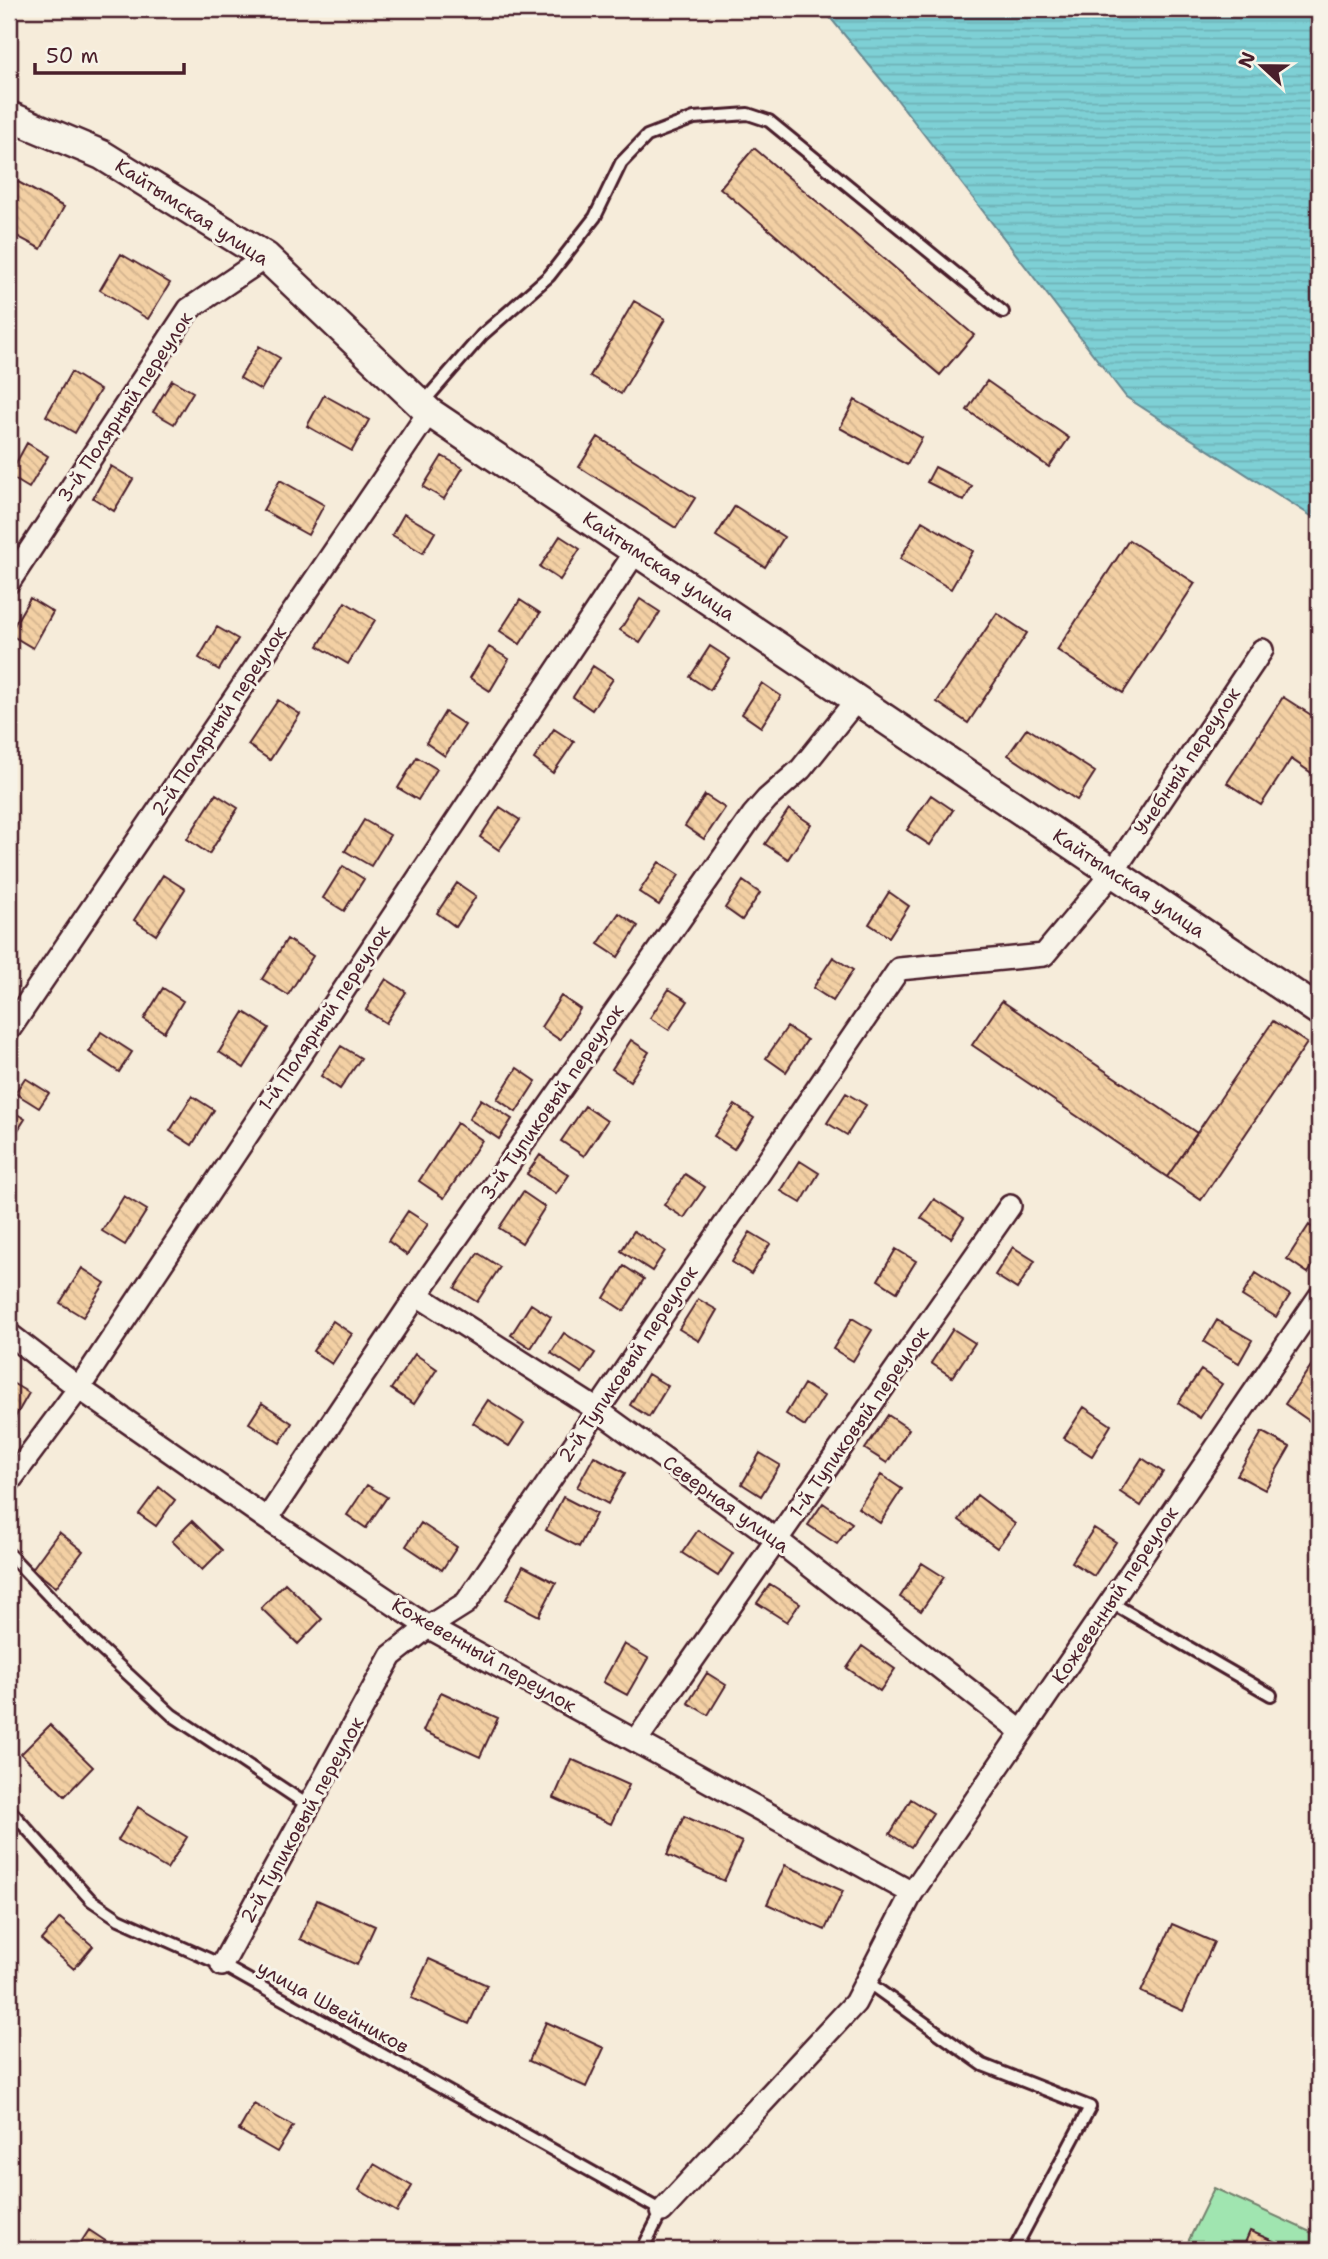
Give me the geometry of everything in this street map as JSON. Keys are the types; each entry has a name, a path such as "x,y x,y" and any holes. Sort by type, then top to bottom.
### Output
{"street":[{"name":"Кайтымская улица","path":"9,116 102,155 266,257 425,408 1319,1012"},
{"name":"3-й Полярный переулок","path":"9,582 189,309 266,257"},
{"name":"2-й Полярный переулок","path":"9,1030 425,408"},
{"name":"1-й Полярный переулок","path":"9,1482 79,1388 636,551"},
{"name":"Учебный переулок","path":"1112,872 1262,650"},
{"name":"3-й Тупиковый переулок","path":"267,1519 417,1295 753,815 801,769 857,699"},
{"name":"2-й Тупиковый переулок","path":"222,1965 391,1656 428,1627 466,1603 899,969 1044,955 1112,872"},
{"name":"1-й Тупиковый переулок","path":"636,1741 1010,1206"},
{"name":"Северная улица","path":"417,1295 596,1409 777,1540 1022,1732"},
{"name":"Кожевенный переулок","path":"662,2211 855,2003 912,1893 1319,1297"},
{"name":"Кожевенный переулок","path":"9,1334 79,1388 428,1627 912,1893"}],"lane":[{"path":"425,408 482,335 549,276 596,217 621,163 647,136 694,118 748,114 769,121 1003,312"},
{"path":"9,1554 90,1639 172,1715 309,1806"},
{"path":"1110,1602 1270,1695"},
{"name":"улица Швейников","path":"9,1809 91,1900 119,1919 222,1965 662,2211"},
{"path":"866,1981 984,2065 1090,2107 1014,2250"},
{"path":"642,2250 662,2211"}],"green space":[{"path":"1214,2188 1319,2236 1319,2250 1184,2250"}],"water":[{"path":"823,9 1319,9 1319,521 1126,397 889,89"}],"building":[{"path":"754,148 974,335 940,375 720,188"},
{"path":"9,177 64,207 41,249 9,232"},
{"path":"121,254 170,283 148,319 100,290"},
{"path":"634,301 665,319 621,394 590,376"},
{"path":"259,346 280,358 261,390 240,378"},
{"path":"71,372 100,390 75,433 46,416"},
{"path":"172,380 193,392 174,424 153,412"},
{"path":"987,381 1069,438 1049,467 967,410"},
{"path":"324,395 369,420 352,451 307,426"},
{"path":"855,400 922,438 907,465 840,428"},
{"path":"598,437 695,498 676,528 579,467"},
{"path":"27,443 48,456 29,488 9,476"},
{"path":"442,456 463,468 444,499 423,487"},
{"path":"111,466 133,479 114,511 93,498"},
{"path":"935,467 972,486 964,501 927,482"},
{"path":"280,480 324,505 308,535 263,510"},
{"path":"735,506 784,537 765,567 716,536"},
{"path":"404,514 435,532 423,553 392,535"},
{"path":"922,521 973,551 951,589 900,559"},
{"path":"560,536 580,549 560,580 540,567"},
{"path":"1129,540 1195,583 1123,693 1057,650"},
{"path":"30,598 53,612 33,648 9,634"},
{"path":"640,599 660,612 640,643 620,630"},
{"path":"520,600 540,613 520,644 500,631"},
{"path":"345,602 375,620 348,664 318,646"},
{"path":"997,613 1027,633 968,723 937,702"},
{"path":"217,627 238,639 219,670 199,658"},
{"path":"710,646 730,659 710,690 690,677"},
{"path":"489,647 509,659 490,691 470,678"},
{"path":"593,666 613,679 592,710 573,697"},
{"path":"762,683 781,696 761,727 742,714"},
{"path":"1283,697 1319,720 1319,778 1291,759 1261,805 1227,783"},
{"path":"278,700 300,714 270,760 248,745"},
{"path":"445,712 465,725 445,756 426,743"},
{"path":"1027,728 1095,772 1077,800 1008,755"},
{"path":"554,729 574,742 553,773 534,759"},
{"path":"417,757 437,769 418,800 398,788"},
{"path":"216,794 238,808 209,854 187,839"},
{"path":"705,795 725,808 704,839 685,826"},
{"path":"931,795 953,810 930,845 907,830"},
{"path":"500,807 520,820 499,850 480,837"},
{"path":"789,809 811,824 788,859 765,844"},
{"path":"364,820 390,835 371,866 345,851"},
{"path":"659,862 679,875 659,905 639,892"},
{"path":"343,866 364,879 344,911 323,898"},
{"path":"163,875 185,889 156,935 134,920"},
{"path":"743,881 760,893 742,920 725,908"},
{"path":"457,883 476,896 456,927 437,913"},
{"path":"889,892 909,906 889,937 869,924"},
{"path":"619,913 638,926 618,957 598,944"},
{"path":"287,939 313,956 288,995 262,979"},
{"path":"833,957 853,970 833,1001 813,988"},
{"path":"386,979 406,992 386,1023 366,1010"},
{"path":"163,988 183,1001 164,1032 144,1019"},
{"path":"669,989 688,1001 669,1030 650,1018"},
{"path":"561,996 580,1009 560,1040 541,1027"},
{"path":"1002,1001 1197,1133 1167,1177 972,1045"},
{"path":"244,1012 269,1028 244,1068 219,1052"},
{"path":"1273,1021 1307,1043 1201,1200 1167,1177"},
{"path":"787,1027 807,1040 786,1072 766,1058"},
{"path":"101,1032 132,1052 119,1072 89,1052"},
{"path":"631,1040 649,1052 630,1081 612,1069"},
{"path":"341,1046 361,1058 340,1089 321,1076"},
{"path":"517,1068 536,1081 516,1112 497,1099"},
{"path":"25,1078 49,1093 39,1108 15,1093"},
{"path":"846,1093 866,1105 847,1135 827,1123"},
{"path":"192,1096 214,1110 192,1145 170,1131"},
{"path":"481,1099 512,1119 499,1139 469,1119"},
{"path":"735,1105 754,1118 734,1149 714,1136"},
{"path":"585,1106 607,1121 584,1156 561,1141"},
{"path":"9,1109 25,1119 9,1144"},
{"path":"457,1123 482,1140 444,1198 419,1181"},
{"path":"540,1155 569,1175 556,1194 527,1174"},
{"path":"800,1161 819,1173 801,1203 781,1191"},
{"path":"685,1174 705,1187 684,1218 664,1205"},
{"path":"523,1192 545,1207 522,1243 499,1228"},
{"path":"124,1196 147,1210 125,1245 102,1231"},
{"path":"934,1199 964,1218 951,1238 921,1218"},
{"path":"408,1211 428,1224 407,1255 388,1241"},
{"path":"1309,1225 1319,1232 1319,1257 1308,1273 1287,1259"},
{"path":"634,1231 665,1251 652,1271 621,1251"},
{"path":"750,1232 770,1244 751,1274 732,1262"},
{"path":"1013,1247 1035,1261 1017,1289 995,1275"},
{"path":"896,1249 916,1261 897,1292 878,1280"},
{"path":"478,1253 500,1267 477,1302 455,1288"},
{"path":"624,1266 644,1279 624,1311 604,1298"},
{"path":"82,1268 105,1283 83,1317 60,1303"},
{"path":"1256,1273 1290,1295 1276,1317 1242,1296"},
{"path":"698,1299 717,1310 699,1341 679,1329"},
{"path":"531,1304 551,1317 531,1348 511,1335"},
{"path":"852,1318 872,1330 853,1361 833,1349"},
{"path":"1217,1320 1252,1340 1239,1363 1204,1342"},
{"path":"333,1321 352,1334 332,1364 313,1351"},
{"path":"953,1329 975,1343 952,1377 931,1363"},
{"path":"564,1333 595,1353 582,1373 551,1353"},
{"path":"415,1354 437,1369 414,1404 391,1389"},
{"path":"1313,1363 1319,1367 1319,1410 1311,1422 1285,1404"},
{"path":"1201,1370 1222,1384 1200,1418 1178,1403"},
{"path":"648,1374 668,1386 649,1417 630,1405"},
{"path":"9,1381 29,1393 9,1428"},
{"path":"804,1384 824,1396 805,1426 786,1414"},
{"path":"488,1400 524,1423 509,1446 473,1423"},
{"path":"262,1403 292,1423 280,1443 249,1423"},
{"path":"1084,1407 1111,1425 1092,1456 1064,1438"},
{"path":"888,1415 909,1429 887,1463 865,1449"},
{"path":"1262,1432 1290,1447 1265,1490 1237,1475"},
{"path":"760,1453 780,1465 761,1496 742,1484"},
{"path":"594,1456 625,1473 608,1504 577,1487"},
{"path":"1142,1458 1163,1472 1141,1506 1120,1492"},
{"path":"881,1475 902,1489 880,1523 858,1508"},
{"path":"367,1485 387,1497 366,1528 347,1515"},
{"path":"159,1487 175,1500 156,1526 139,1514"},
{"path":"977,1495 1015,1524 997,1548 959,1520"},
{"path":"563,1497 596,1514 579,1547 546,1530"},
{"path":"823,1503 852,1523 837,1544 808,1525"},
{"path":"192,1521 222,1550 202,1570 172,1541"},
{"path":"421,1523 457,1547 442,1570 406,1546"},
{"path":"1094,1528 1116,1542 1094,1576 1072,1562"},
{"path":"698,1530 733,1553 718,1576 682,1553"},
{"path":"59,1532 83,1551 56,1587 32,1569"},
{"path":"922,1563 944,1577 921,1611 900,1597"},
{"path":"523,1566 556,1583 539,1616 506,1599"},
{"path":"285,1583 322,1619 298,1644 261,1608"},
{"path":"770,1584 800,1603 787,1622 757,1603"},
{"path":"624,1644 648,1658 627,1695 603,1682"},
{"path":"862,1646 895,1669 880,1691 847,1668"},
{"path":"707,1673 726,1685 708,1715 688,1703"},
{"path":"441,1692 498,1718 480,1757 423,1731"},
{"path":"50,1725 93,1767 65,1796 21,1754"},
{"path":"571,1759 629,1785 611,1824 554,1798"},
{"path":"911,1799 933,1813 911,1847 890,1834"},
{"path":"138,1807 187,1837 167,1869 118,1840"},
{"path":"684,1816 742,1842 724,1881 667,1855"},
{"path":"785,1865 843,1891 825,1930 767,1904"},
{"path":"317,1900 375,1926 357,1965 300,1939"},
{"path":"60,1918 93,1946 74,1969 41,1940"},
{"path":"1172,1924 1214,1942 1183,2011 1141,1992"},
{"path":"429,1959 487,1985 469,2024 411,1998"},
{"path":"546,2022 604,2048 586,2087 529,2061"},
{"path":"254,2104 293,2126 277,2152 239,2130"},
{"path":"374,2164 412,2186 397,2212 359,2190"},
{"path":"89,2230 119,2250 76,2250"},
{"path":"1250,2231 1294,2250 1242,2250"}]}
